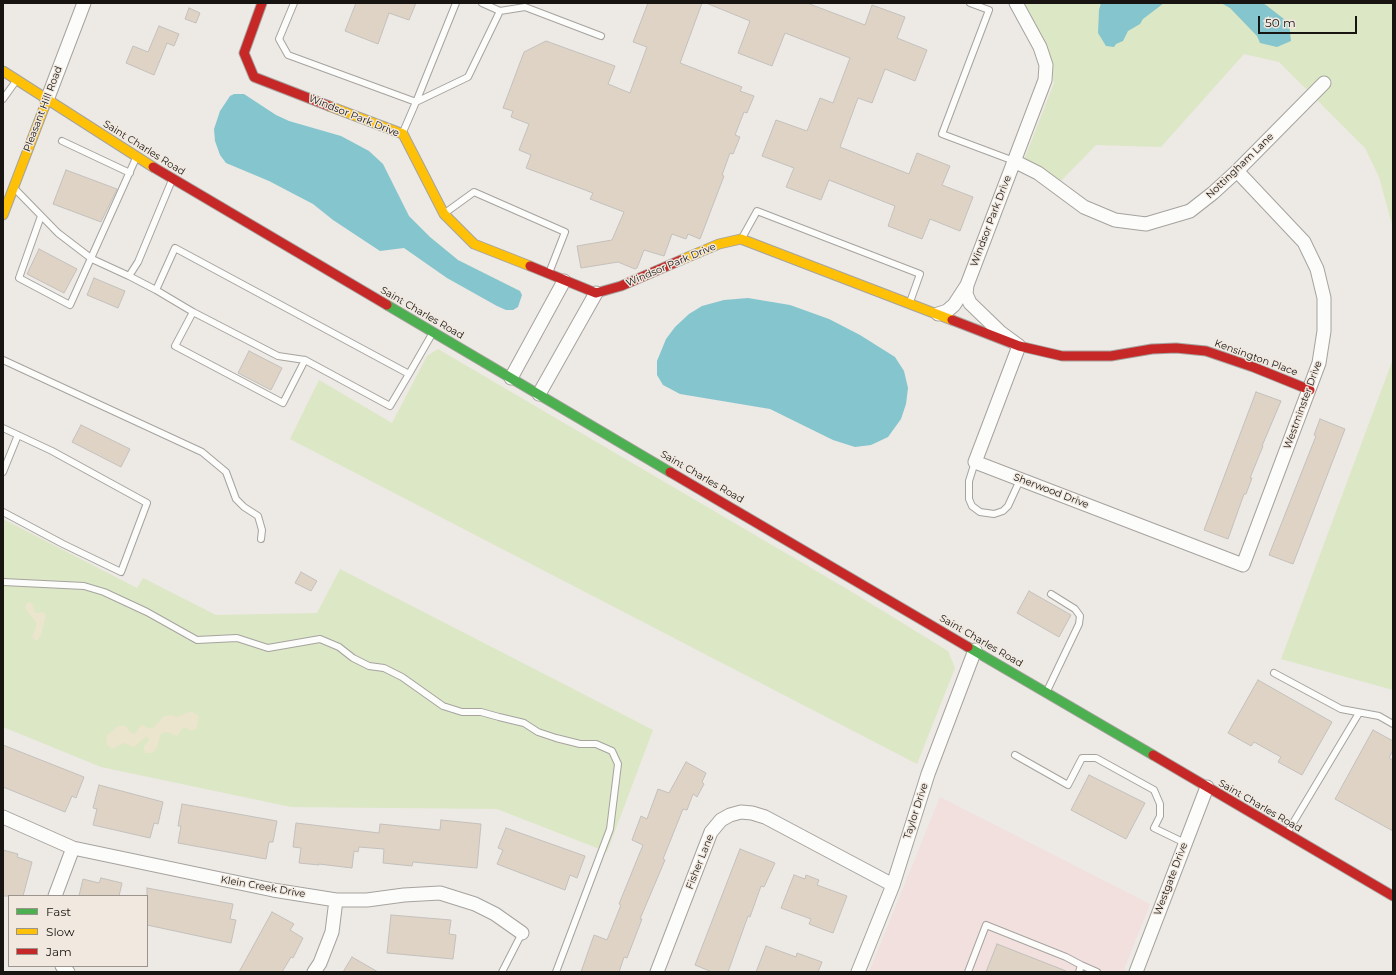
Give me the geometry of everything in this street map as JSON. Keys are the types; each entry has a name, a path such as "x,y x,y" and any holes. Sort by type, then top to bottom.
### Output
{"street":[{"name":"Pleasant Hill Road","path":"3,215 84,3"},
{"name":"Windsor Park Drive","path":"262,3 244,53 254,77 403,134 416,162 444,214 474,244 596,293 621,286 719,244 741,239"},
{"name":"Windsor Park Drive","path":"938,314 947,311 954,305 966,285 1045,80 1046,65 1040,47 1016,3"},
{"name":"Saint Charles Road","path":"3,71 172,179 1393,896"},
{"name":"Nottingham Lane","path":"1014,162 1038,173 1084,207 1115,220 1146,224 1190,211 1237,171 1324,83"},
{"name":"Westminster Drive","path":"1237,171 1304,242 1317,269 1324,298 1324,332 1319,363 1243,565"},
{"path":"741,239 938,314"},
{"path":"511,378 564,281"},
{"path":"966,285 966,294 970,302 1000,332 1018,346 975,462"},
{"path":"539,394 596,293"},
{"name":"Kensington Place","path":"938,314 1018,346 1062,356 1111,356 1152,349 1176,348 1206,351 1253,367 1310,390"},
{"name":"Sherwood Drive","path":"975,462 1243,565"},
{"name":"Taylor Drive","path":"858,972 892,885 928,774 975,650"},
{"name":"Westgate Drive","path":"1136,972 1207,787"},
{"name":"Fisher Lane","path":"657,972 711,832 721,820 730,815 741,812 752,813 765,817 892,885"},
{"name":"Klein Creek Drive","path":"3,818 73,848 197,876 336,900 367,900 404,895 440,893 475,904 495,914 522,933"},
{"path":"55,895 73,848"},
{"path":"314,972 320,963 332,932 336,900"}],"lane":[{"path":"294,3 278,39 288,55 416,102 468,77 500,11"},
{"path":"403,134 456,3"},
{"path":"482,3 500,11 525,7 601,36"},
{"path":"970,3 989,10 942,134 1014,162"},
{"path":"3,99 17,80"},
{"path":"62,141 130,173"},
{"path":"41,216 19,278 70,304 92,259 136,156"},
{"path":"129,276 138,262 172,179"},
{"path":"14,188 58,233 92,259 156,290 194,312 278,356 305,360 390,406 433,332"},
{"path":"444,214 474,192 565,232 549,275"},
{"path":"741,239 757,212 764,214 920,274 910,304"},
{"path":"156,290 175,248 409,374"},
{"path":"194,312 174,346 282,403 305,360"},
{"path":"3,360 202,452 226,472 236,499 244,507 258,516 262,530 261,540"},
{"path":"3,428 52,451 147,503 120,572 3,512"},
{"path":"3,472 18,435"},
{"path":"975,462 969,481 969,499 972,506 980,512 994,514 1003,511 1008,506 1020,480"},
{"path":"3,582 84,586 104,592 146,612 197,640 237,638 268,648 320,639 339,648 353,658 369,666 384,668 402,677 443,706 462,712 481,712 524,723 538,732 556,738 580,744 596,744 612,751 618,764 610,830 556,972"},
{"path":"1046,693 1080,624 1080,616 1075,609 1051,594"},
{"path":"1274,673 1340,709 1379,716 1393,724"},
{"path":"1287,834 1359,712"},
{"path":"1015,755 1068,784 1082,758 1096,758 1154,790 1160,804 1160,816 1154,828 1186,843"},
{"path":"968,972 986,926 1066,957 1080,969 1097,972"},
{"path":"502,972 522,933"}],"shaded area":[{"path":"940,797 1150,904 1124,969 1131,972 869,972"}],"green space":[{"path":"1023,3 1393,3 1393,228 1379,177 1365,148 1279,62 1244,54 1161,147 1096,145 1059,183 1024,160 1054,83 1046,47"},
{"path":"438,349 852,592 948,651 955,668 917,764 290,439 319,380 392,423 427,356"},
{"path":"1393,359 1393,690 1281,659"},
{"path":"3,519 137,588 143,578 216,615 317,613 340,569 653,730 607,852 497,809 291,807 101,767 3,727"}],"sand":[{"path":"29,602 33,605 35,613 44,612 46,616 41,635 38,640 35,640 32,636 36,628 36,622 25,608"},
{"path":"191,711 199,716 197,728 192,731 184,727 177,736 168,732 162,733 160,735 157,748 153,753 146,753 144,751 144,746 149,740 147,736 134,747 124,743 112,749 107,745 106,740 108,734 118,726 126,726 131,733 135,734 141,725 148,728 153,728 164,716 172,715 177,717"}],"water":[{"path":"1101,3 1164,3 1143,19 1140,24 1128,31 1123,41 1116,44 1114,47 1106,46 1098,33 1099,10"},
{"path":"1221,3 1262,3 1266,5 1289,23 1291,41 1277,47 1260,43 1257,36 1230,8"},
{"path":"234,94 244,94 276,115 289,121 341,136 369,151 383,164 409,216 430,237 458,260 520,291 522,295 518,307 513,310 506,310 497,306 447,278 404,248 380,251 333,220 313,204 269,181 226,163 220,155 215,141 214,129 220,111 230,96"},
{"path":"748,298 790,305 829,319 860,335 895,357 904,371 908,388 906,404 901,419 888,437 871,445 855,447 833,440 770,409 680,394 663,385 657,375 657,361 666,339 675,327 689,314 702,306 724,300"}],"building":[{"path":"356,3 416,3 409,20 389,13 378,44 345,31"},
{"path":"648,3 702,3 680,63 742,87 740,91 754,96 747,113 744,112 735,135 740,137 733,154 730,153 722,175 724,176 700,239 688,234 686,239 672,234 664,256 644,250 637,268 635,269 618,262 581,268 577,246 612,240 624,212 590,199 593,193 526,168 531,155 519,150 529,124 511,117 513,111 503,108 524,52 546,41 615,66 608,84 630,93 647,47 633,42"},
{"path":"706,3 807,3 865,25 872,5 905,17 897,38 927,50 915,81 885,69 872,103 858,98 840,147 909,174 917,153 950,166 942,185 973,197 960,231 930,219 922,239 888,226 895,206 829,180 821,200 786,187 794,168 762,156 776,120 807,131 820,98 833,103 850,58 785,33 772,66 738,53 750,21"},
{"path":"189,8 200,13 196,23 185,19"},
{"path":"159,26 179,34 174,46 167,43 154,75 126,63 133,46 148,52"},
{"path":"66,170 117,189 101,222 53,204"},
{"path":"39,249 77,269 64,293 27,274"},
{"path":"94,278 125,291 118,308 87,295"},
{"path":"249,351 282,368 271,390 238,373"},
{"path":"1256,392 1281,401 1262,446 1250,478 1252,478 1246,494 1244,494 1228,539 1204,530"},
{"path":"1320,419 1345,429 1293,564 1269,555 1316,436 1314,435"},
{"path":"81,425 130,449 121,467 72,442"},
{"path":"301,572 317,581 311,591 295,583"},
{"path":"1029,591 1071,615 1059,637 1017,613"},
{"path":"1258,680 1332,722 1302,775 1278,762 1281,757 1254,742 1251,746 1228,733"},
{"path":"1373,730 1393,741 1393,750 1389,758 1393,760 1393,831 1335,799"},
{"path":"3,745 84,777 76,798 72,796 65,812 3,787"},
{"path":"686,762 706,773 702,782 704,784 697,797 693,794 687,810 683,809 663,859 665,860 640,919 642,919 627,958 624,957 619,972 581,972 594,935 607,940 621,905 619,904 643,845 632,840 641,816 647,819 658,789 669,793"},
{"path":"1089,775 1145,803 1126,839 1071,810"},
{"path":"99,785 163,802 158,824 154,823 150,838 93,825 97,809 93,808"},
{"path":"182,804 277,821 273,842 269,842 266,859 178,843 181,826 178,826"},
{"path":"441,820 481,824 477,868 413,862 412,866 383,863 384,849 359,847 358,852 354,851 352,868 299,863 301,848 293,847 296,823 379,833 380,824 440,830"},
{"path":"506,828 585,856 577,878 570,875 565,890 497,864 503,850 498,848"},
{"path":"740,849 775,863 764,887 761,886 750,917 748,916 728,972 712,972 695,965"},
{"path":"3,850 18,854 17,857 32,862 23,895 3,896"},
{"path":"794,875 805,879 806,875 819,880 817,885 847,896 833,933 809,924 811,919 781,908"},
{"path":"101,878 122,883 119,895 79,895 83,879 99,883"},
{"path":"147,888 233,904 230,919 236,920 231,943 148,925"},
{"path":"272,912 294,924 290,930 303,938 293,958 291,957 282,972 239,972"},
{"path":"391,915 451,920 449,934 456,935 453,959 387,953"},
{"path":"997,944 1066,971 1066,972 986,972"},
{"path":"766,946 796,957 797,953 822,962 818,972 756,972"},
{"path":"352,957 378,972 343,972"}],"traffic: fast":[{"path":"387,305 670,472"},
{"path":"968,647 1153,755"}],"traffic: slow":[{"path":"3,71 153,167"},
{"path":"3,215 47,100"},
{"path":"329,106 403,134 444,214 474,244 530,266"},
{"path":"681,260 719,244 741,239 952,320"}],"traffic: jam":[{"path":"262,3 244,53 254,77 329,106"},
{"path":"153,167 387,305"},
{"path":"530,266 596,293 621,286 681,260"},
{"path":"952,320 1019,346 1062,356 1111,356 1152,349 1176,348 1206,351 1253,367 1310,390"},
{"path":"670,472 968,647"},
{"path":"1153,755 1393,896"}]}
